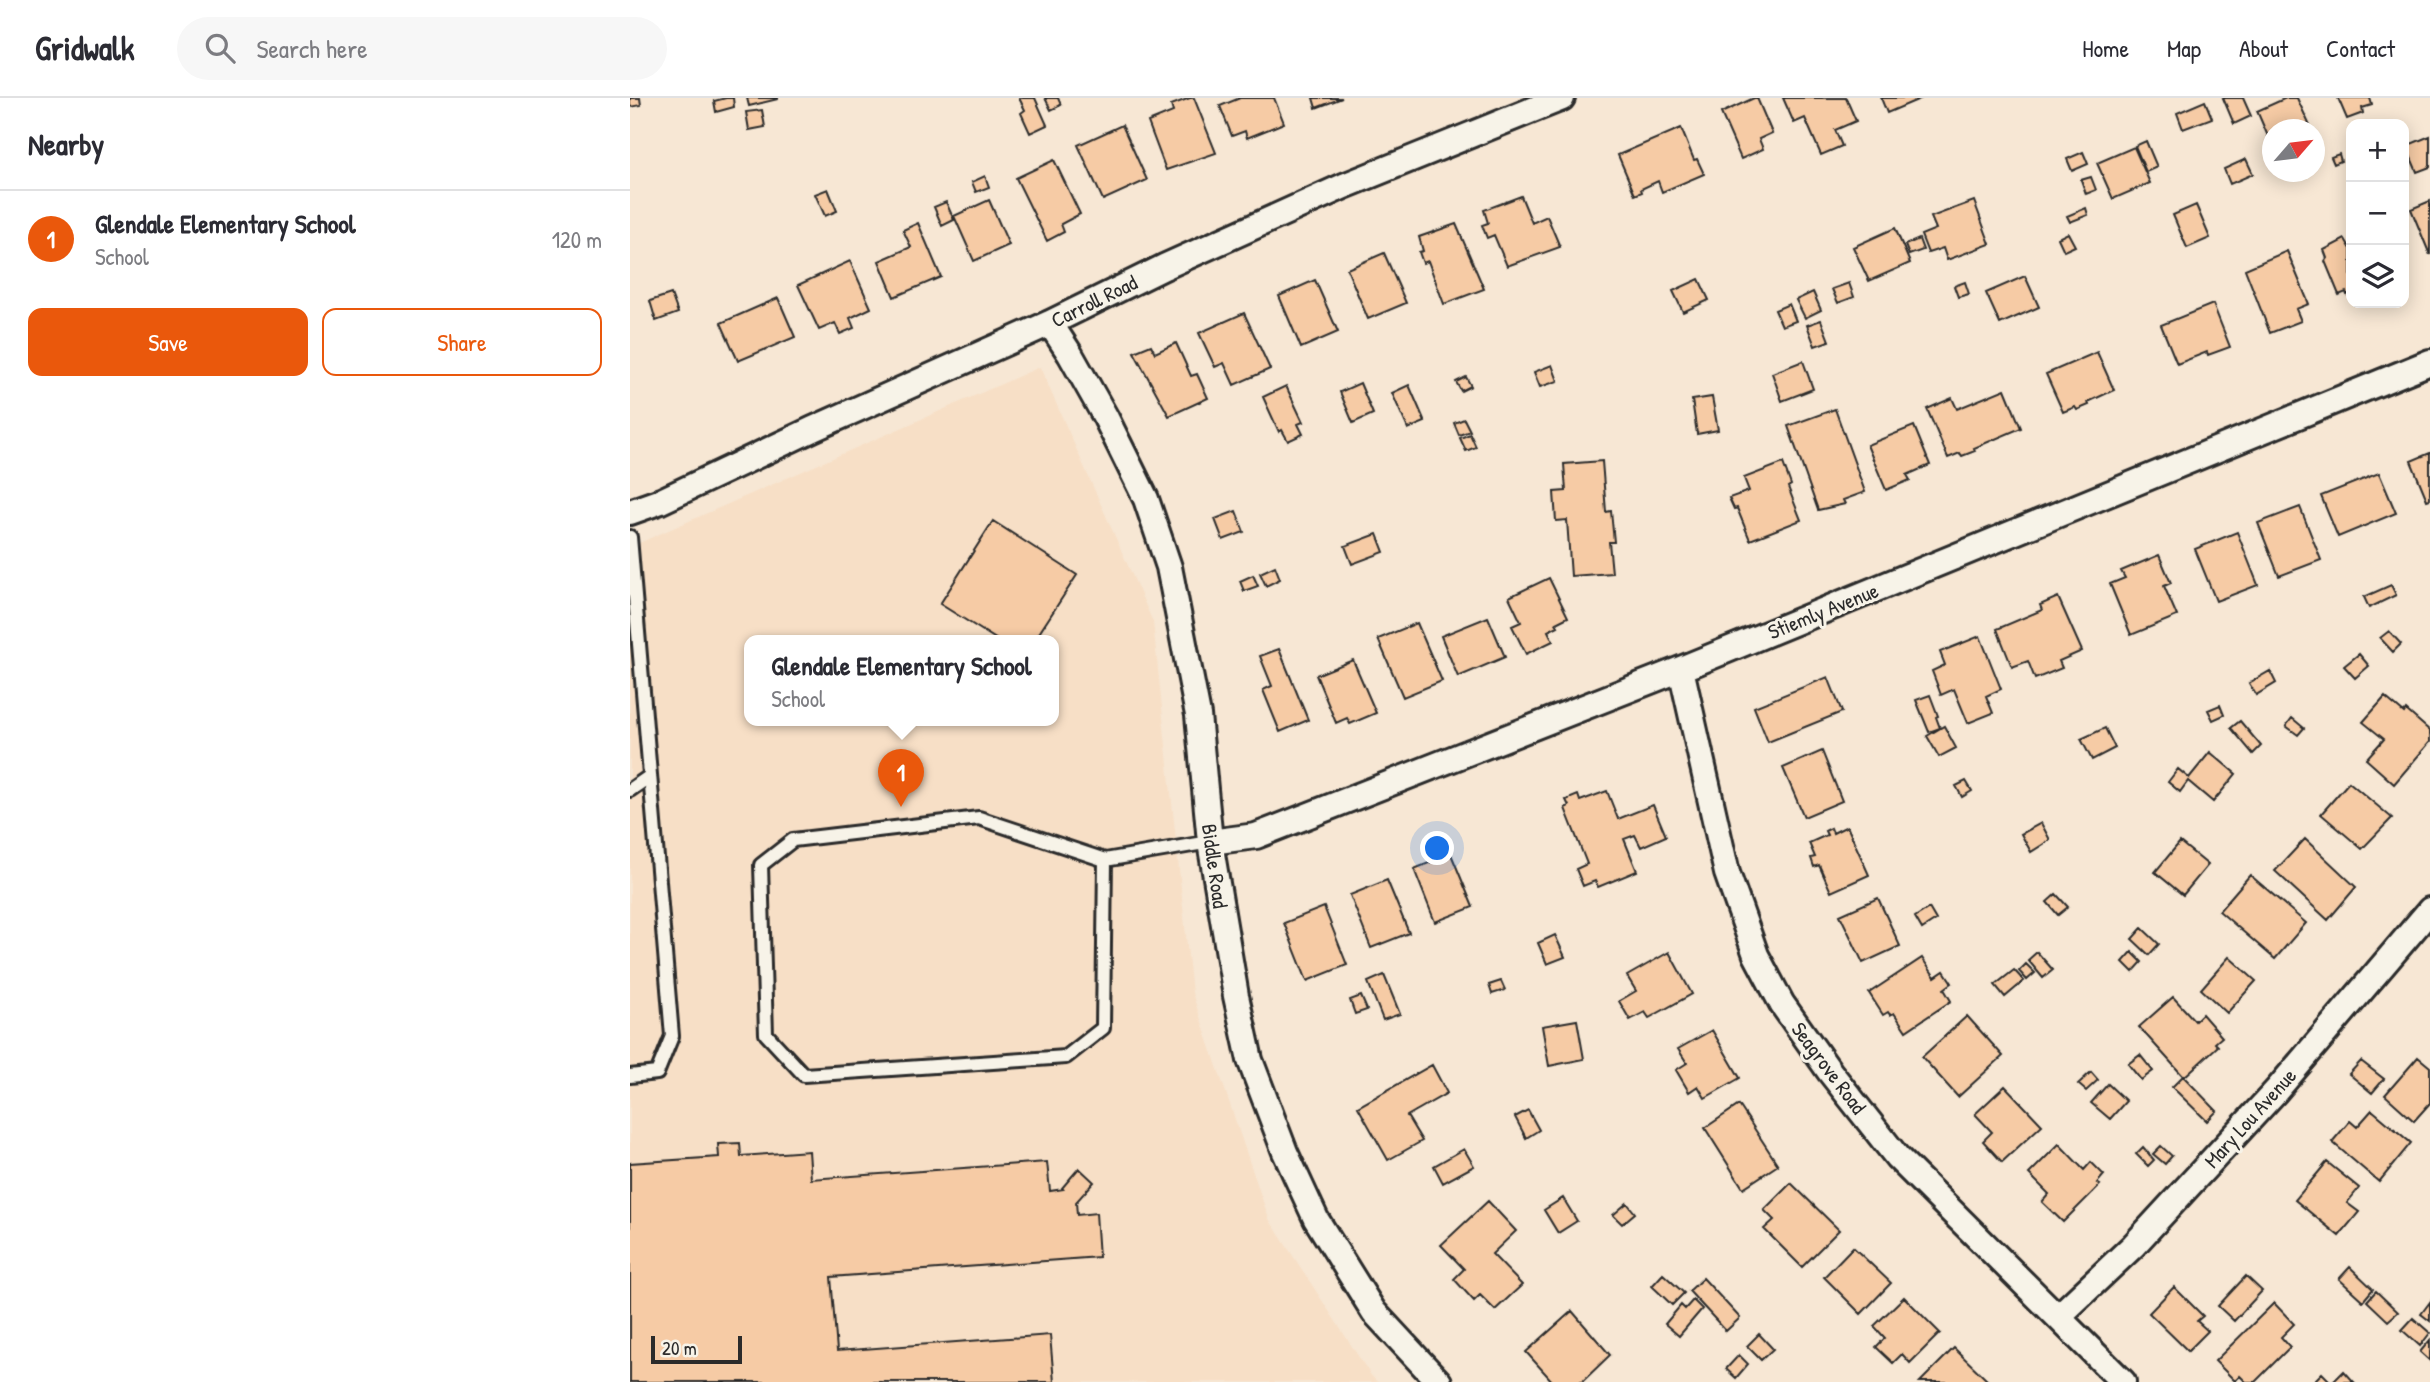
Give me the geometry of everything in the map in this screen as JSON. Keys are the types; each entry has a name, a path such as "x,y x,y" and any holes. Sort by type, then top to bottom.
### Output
{"street":[{"name":"Carroll Road","path":"630,512 662,501 1344,186 1562,98"},
{"name":"Biddle Road","path":"1050,323 1106,418 1146,499 1169,567 1198,715 1210,842 1236,996 1250,1060 1285,1152 1316,1219 1374,1312 1439,1382"},
{"name":"Stiemly Avenue","path":"1210,842 1256,836 1681,669 2430,362"},
{"name":"Seagrove Road","path":"1681,669 1727,873 1756,955 1782,1004 1830,1072 1897,1157 2123,1382"},
{"name":"Mary Lou Avenue","path":"2059,1316 2133,1246 2276,1091 2430,910"}],"lane":[{"path":"630,537 671,1037 657,1073 630,1076"},
{"path":"630,790 650,776"},
{"path":"1105,860 1103,1028 1066,1057 804,1075 766,1034 761,865 793,840 979,818 1105,860 1210,842"}],"shaded area":[{"path":"1040,367 1153,622 1192,993 1269,1219 1377,1382 630,1382 630,547"}],"building":[{"path":"630,98 640,98 641,105 630,107"},
{"path":"733,98 734,107 716,112 714,101"},
{"path":"747,98 778,98 778,99 749,106"},
{"path":"1019,98 1035,98 1047,125 1030,133 1021,113 1025,110"},
{"path":"1045,98 1058,98 1061,105 1051,110"},
{"path":"1194,98 1216,153 1166,170 1148,122 1173,112 1171,105"},
{"path":"1240,98 1274,98 1284,123 1247,138 1245,131 1232,136 1220,106"},
{"path":"1313,98 1342,98 1316,108"},
{"path":"1757,98 1772,133 1759,139 1763,149 1741,159 1721,113"},
{"path":"1783,98 1846,98 1856,121 1835,130 1842,146 1821,155 1805,118 1794,123"},
{"path":"1881,98 1922,98 1887,113"},
{"path":"2223,98 2243,98 2251,116 2234,124"},
{"path":"2286,98 2297,98 2307,119 2262,119 2262,123 2257,111"},
{"path":"2338,98 2370,98 2372,105 2362,108 2363,113 2347,119"},
{"path":"2205,101 2212,118 2183,129 2177,113"},
{"path":"762,110 765,127 749,130 746,112"},
{"path":"1122,125 1147,180 1103,200 1078,145"},
{"path":"1681,128 1694,160 1697,159 1704,174 1662,192 1658,181 1635,195 1618,155"},
{"path":"2430,136 2430,167 2417,172 2409,153 2409,145"},
{"path":"2146,141 2157,167 2146,172 2135,146"},
{"path":"2134,147 2150,183 2113,199 2097,163"},
{"path":"2083,152 2088,164 2072,171 2067,159"},
{"path":"2339,154 2341,161 2334,164 2331,157"},
{"path":"2246,159 2253,174 2230,184 2224,169"},
{"path":"1054,160 1080,214 1061,224 1064,232 1047,241 1016,178"},
{"path":"985,176 989,187 976,192 972,182"},
{"path":"2091,177 2096,190 2086,194 2081,180"},
{"path":"828,189 837,211 825,216 815,194"},
{"path":"1521,196 1532,223 1547,216 1560,247 1507,266 1494,235 1487,238 1482,225 1488,223 1484,210"},
{"path":"989,200 1009,245 974,261 954,216"},
{"path":"1974,201 1990,244 1947,260 1943,248 1928,253 1921,235 1936,229 1931,217"},
{"path":"2430,201 2430,255 2411,209"},
{"path":"946,202 954,220 942,226 934,207"},
{"path":"2196,205 2210,238 2187,248 2173,215"},
{"path":"2086,208 2088,215 2070,222 2067,216"},
{"path":"918,223 941,277 894,297 879,261 911,247 903,230"},
{"path":"1456,224 1484,289 1444,304 1428,261 1423,263 1419,252 1423,251 1419,237"},
{"path":"1895,228 1910,263 1869,281 1853,247"},
{"path":"2068,233 2075,246 2064,251 2058,238"},
{"path":"1919,239 1923,250 1909,255 1905,245"},
{"path":"2346,241 2346,292 2339,295 2325,261 2327,258 2324,250"},
{"path":"2287,251 2309,304 2296,309 2301,321 2270,333 2245,269"},
{"path":"1384,253 1406,303 1368,319 1347,269"},
{"path":"850,261 871,308 850,318 854,328 840,334 835,323 819,330 798,285"},
{"path":"2025,276 2039,307 2000,324 1986,293"},
{"path":"1699,279 1709,300 1683,312 1673,291"},
{"path":"1315,280 1338,332 1301,348 1279,296"},
{"path":"1965,282 1969,294 1958,297 1954,286"},
{"path":"1849,283 1854,297 1838,303 1832,289"},
{"path":"1813,292 1821,310 1805,318 1796,300"},
{"path":"671,294 678,313 656,321 650,301"},
{"path":"778,298 795,337 738,361 721,323"},
{"path":"1789,304 1796,321 1782,326 1775,310"},
{"path":"2213,304 2230,347 2208,355 2207,352 2177,364 2161,325"},
{"path":"1244,313 1270,369 1234,385 1224,363 1215,367 1199,333"},
{"path":"1821,320 1829,341 1815,346 1807,325"},
{"path":"1176,343 1191,376 1197,374 1208,398 1169,416 1134,352 1151,345 1155,353"},
{"path":"2097,352 2114,390 2088,402 2089,405 2063,412 2046,374"},
{"path":"1803,361 1813,389 1782,401 1772,373"},
{"path":"1552,365 1558,381 1540,387 1534,372"},
{"path":"1466,377 1471,386 1461,391 1456,382"},
{"path":"1360,383 1373,414 1353,423 1340,392"},
{"path":"1409,385 1425,422 1408,429 1392,393"},
{"path":"1286,386 1303,422 1298,424 1303,434 1288,441 1282,430 1279,432 1263,397"},
{"path":"2005,389 2021,428 1974,448 1975,451 1948,458 1927,409 1952,398 1957,409"},
{"path":"1712,397 1718,430 1697,434 1692,400"},
{"path":"1835,409 1865,492 1843,500 1845,504 1818,510 1788,426"},
{"path":"1464,419 1470,431 1459,435 1454,423"},
{"path":"1914,426 1930,465 1907,475 1910,480 1886,490 1867,445"},
{"path":"1470,434 1476,447 1466,451 1460,438"},
{"path":"2430,453 2430,499 2427,500 2411,461"},
{"path":"1602,461 1606,512 1611,511 1614,542 1609,542 1612,573 1571,576 1567,520 1556,521 1554,492 1566,491 1564,464"},
{"path":"1783,463 1791,485 1788,487 1801,520 1750,540 1737,508 1734,509 1729,498 1749,491 1744,478"},
{"path":"2379,473 2396,513 2338,537 2321,496"},
{"path":"2300,507 2321,560 2279,576 2258,523"},
{"path":"1236,511 1244,532 1223,540 1215,519"},
{"path":"993,521 1077,575 1038,635 989,635 940,604"},
{"path":"2237,532 2258,585 2216,601 2195,549"},
{"path":"1377,534 1384,552 1352,564 1345,546"},
{"path":"2159,555 2171,583 2164,586 2177,616 2131,635 2110,584 2125,578 2121,571"},
{"path":"1275,566 1280,579 1266,586 1260,573"},
{"path":"1253,575 1258,586 1244,591 1240,581"},
{"path":"1549,578 1568,617 1548,631 1553,641 1526,654 1512,626 1521,622 1509,597"},
{"path":"2391,585 2396,595 2369,608 2364,597"},
{"path":"2058,597 2082,651 2059,661 2062,668 2035,679 2028,661 2012,667 1997,629 2042,610 2040,605"},
{"path":"1488,617 1505,657 1458,677 1441,636"},
{"path":"1417,623 1442,681 1403,697 1378,639"},
{"path":"2389,631 2401,644 2393,652 2380,638"},
{"path":"1980,636 2001,689 1986,696 1993,713 1968,723 1954,689 1941,695 1932,671 1945,665 1940,652"},
{"path":"1279,649 1308,720 1280,732 1263,690 1272,686 1260,656"},
{"path":"2359,654 2369,666 2355,678 2344,666"},
{"path":"1353,660 1376,713 1350,724 1347,718 1336,723 1316,675"},
{"path":"2270,671 2276,683 2256,695 2249,683"},
{"path":"1828,677 1842,712 1768,742 1754,707"},
{"path":"1930,695 1940,728 1929,732 1916,700"},
{"path":"2385,697 2404,713 2406,710 2430,731 2430,742 2394,784 2366,759 2384,739 2363,722"},
{"path":"2220,705 2224,715 2213,720 2208,710"},
{"path":"2292,718 2304,728 2298,735 2286,726"},
{"path":"2240,721 2261,746 2253,754 2231,728"},
{"path":"1944,726 1956,748 1939,757 1927,736"},
{"path":"2105,728 2115,748 2092,760 2081,739"},
{"path":"1822,751 1842,801 1804,817 1783,768"},
{"path":"2210,752 2236,774 2213,802 2188,781 2180,792 2168,782 2178,769 2189,778"},
{"path":"1966,781 1972,791 1962,797 1956,786"},
{"path":"2349,782 2392,818 2362,849 2321,814"},
{"path":"1607,791 1618,819 1653,805 1666,836 1641,847 1635,835 1624,839 1637,871 1598,887 1595,881 1583,886 1576,869 1587,864 1565,808 1569,806 1566,800 1578,795 1580,801"},
{"path":"2041,823 2050,840 2031,852 2021,834"},
{"path":"1847,826 1869,875 1831,892 1819,865 1814,867 1811,858 1815,857 1809,843 1827,835 1825,831 1831,828 1833,833"},
{"path":"2305,839 2356,887 2328,920 2275,871"},
{"path":"2180,842 2208,865 2183,895 2155,872"},
{"path":"1451,854 1473,907 1435,922 1414,869"},
{"path":"2250,875 2306,923 2275,959 2219,911"},
{"path":"1387,880 1409,933 1371,948 1350,895"},
{"path":"2056,894 2068,907 2058,915 2047,902"},
{"path":"1878,898 1900,946 1863,963 1840,915"},
{"path":"1324,907 1347,965 1307,981 1284,923"},
{"path":"1929,908 1936,920 1922,929 1915,917"},
{"path":"2142,928 2159,944 2149,955 2132,939"},
{"path":"1555,935 1565,957 1547,964 1538,943"},
{"path":"1669,952 1692,994 1649,1018 1645,1012 1630,1020 1619,1001 1636,991 1627,976"},
{"path":"2037,952 2053,970 2043,978 2028,960"},
{"path":"2132,952 2142,962 2133,972 2123,962"},
{"path":"2229,957 2256,981 2227,1013 2201,989"},
{"path":"1922,958 1935,977 1944,971 1952,983 1944,989 1951,1001 1906,1031 1894,1013 1883,1015 1869,993"},
{"path":"2026,964 2035,973 2027,980 2019,971"},
{"path":"2014,970 2024,981 2005,997 1995,985"},
{"path":"1384,975 1400,1014 1383,1020 1368,982"},
{"path":"1501,981 1505,990 1492,994 1489,985"},
{"path":"1361,996 1367,1010 1355,1014 1350,1000"},
{"path":"2173,997 2195,1021 2202,1014 2222,1037 2215,1043 2218,1046 2184,1077 2139,1027"},
{"path":"1967,1016 2003,1056 1958,1097 1922,1057"},
{"path":"1577,1020 1584,1059 1549,1066 1542,1026"},
{"path":"1712,1030 1740,1078 1705,1098 1698,1086 1689,1092 1676,1070 1687,1063 1678,1049"},
{"path":"2140,1055 2153,1071 2141,1080 2128,1064"},
{"path":"2418,1057 2430,1067 2430,1103 2414,1121 2385,1095"},
{"path":"2361,1061 2384,1079 2372,1093 2349,1074"},
{"path":"1432,1065 1447,1093 1407,1116 1422,1141 1388,1160 1358,1107"},
{"path":"2091,1072 2098,1080 2086,1091 2078,1084"},
{"path":"2183,1076 2217,1111 2207,1121 2172,1087"},
{"path":"2108,1084 2126,1101 2110,1119 2091,1103"},
{"path":"2005,1086 2042,1125 2002,1162 1983,1141 1992,1132 1975,1114"},
{"path":"1739,1105 1778,1165 1743,1188 1705,1128"},
{"path":"1528,1110 1539,1130 1526,1138 1515,1117"},
{"path":"2372,1110 2411,1143 2379,1182 2332,1142 2350,1121 2357,1127"},
{"path":"740,1143 741,1156 809,1151 811,1179 1047,1162 1050,1191 1063,1189 1079,1168 1094,1182 1076,1202 1077,1215 1096,1213 1099,1257 831,1277 837,1351 1050,1335 1054,1382 630,1382 630,1163 719,1157 718,1144"},
{"path":"2059,1144 2084,1170 2091,1162 2104,1175 2097,1183 2100,1185 2063,1222 2042,1202 2049,1194 2029,1174"},
{"path":"2161,1146 2172,1156 2165,1164 2153,1154"},
{"path":"2143,1147 2154,1160 2148,1166 2136,1154"},
{"path":"1464,1149 1474,1166 1443,1183 1434,1166"},
{"path":"2327,1162 2359,1188 2347,1203 2359,1212 2339,1236 2295,1200"},
{"path":"1791,1183 1839,1230 1802,1267 1764,1229 1774,1220 1764,1210"},
{"path":"1563,1198 1577,1221 1558,1233 1544,1210"},
{"path":"1488,1201 1516,1231 1492,1254 1522,1285 1495,1310 1480,1295 1474,1301 1454,1279 1464,1269 1441,1245"},
{"path":"1627,1203 1635,1213 1622,1224 1613,1215"},
{"path":"1853,1247 1891,1283 1861,1314 1824,1277"},
{"path":"2350,1267 2373,1289 2363,1301 2339,1279"},
{"path":"1663,1274 1684,1293 1672,1305 1652,1286"},
{"path":"2246,1276 2262,1291 2234,1321 2218,1306"},
{"path":"1703,1278 1740,1318 1726,1331 1689,1291"},
{"path":"2174,1287 2203,1316 2197,1321 2208,1331 2188,1351 2149,1313"},
{"path":"2376,1291 2398,1312 2388,1321 2367,1301"},
{"path":"1904,1297 1940,1333 1910,1363 1902,1354 1893,1363 1876,1347 1885,1338 1874,1326"},
{"path":"1693,1300 1702,1309 1679,1336 1665,1324 1681,1305 1685,1309"},
{"path":"2430,1302 2430,1321 2421,1314"},
{"path":"2274,1303 2294,1324 2281,1337 2290,1347 2255,1382 2246,1382 2240,1376 2235,1381 2215,1361"},
{"path":"1572,1311 1610,1355 1582,1382 1553,1382 1526,1352"},
{"path":"2413,1318 2430,1333 2420,1346 2402,1330"},
{"path":"1759,1334 1773,1349 1761,1360 1747,1346"},
{"path":"2430,1340 2430,1361 2420,1352"},
{"path":"1954,1348 1989,1382 1920,1382"},
{"path":"1739,1355 1748,1364 1736,1378 1726,1369"},
{"path":"2344,1371 2354,1382 2333,1382"},
{"path":"2322,1373 2329,1380 2313,1382"}],"place":[{"name":"Glendale Elementary School","path":"901,807"}]}
